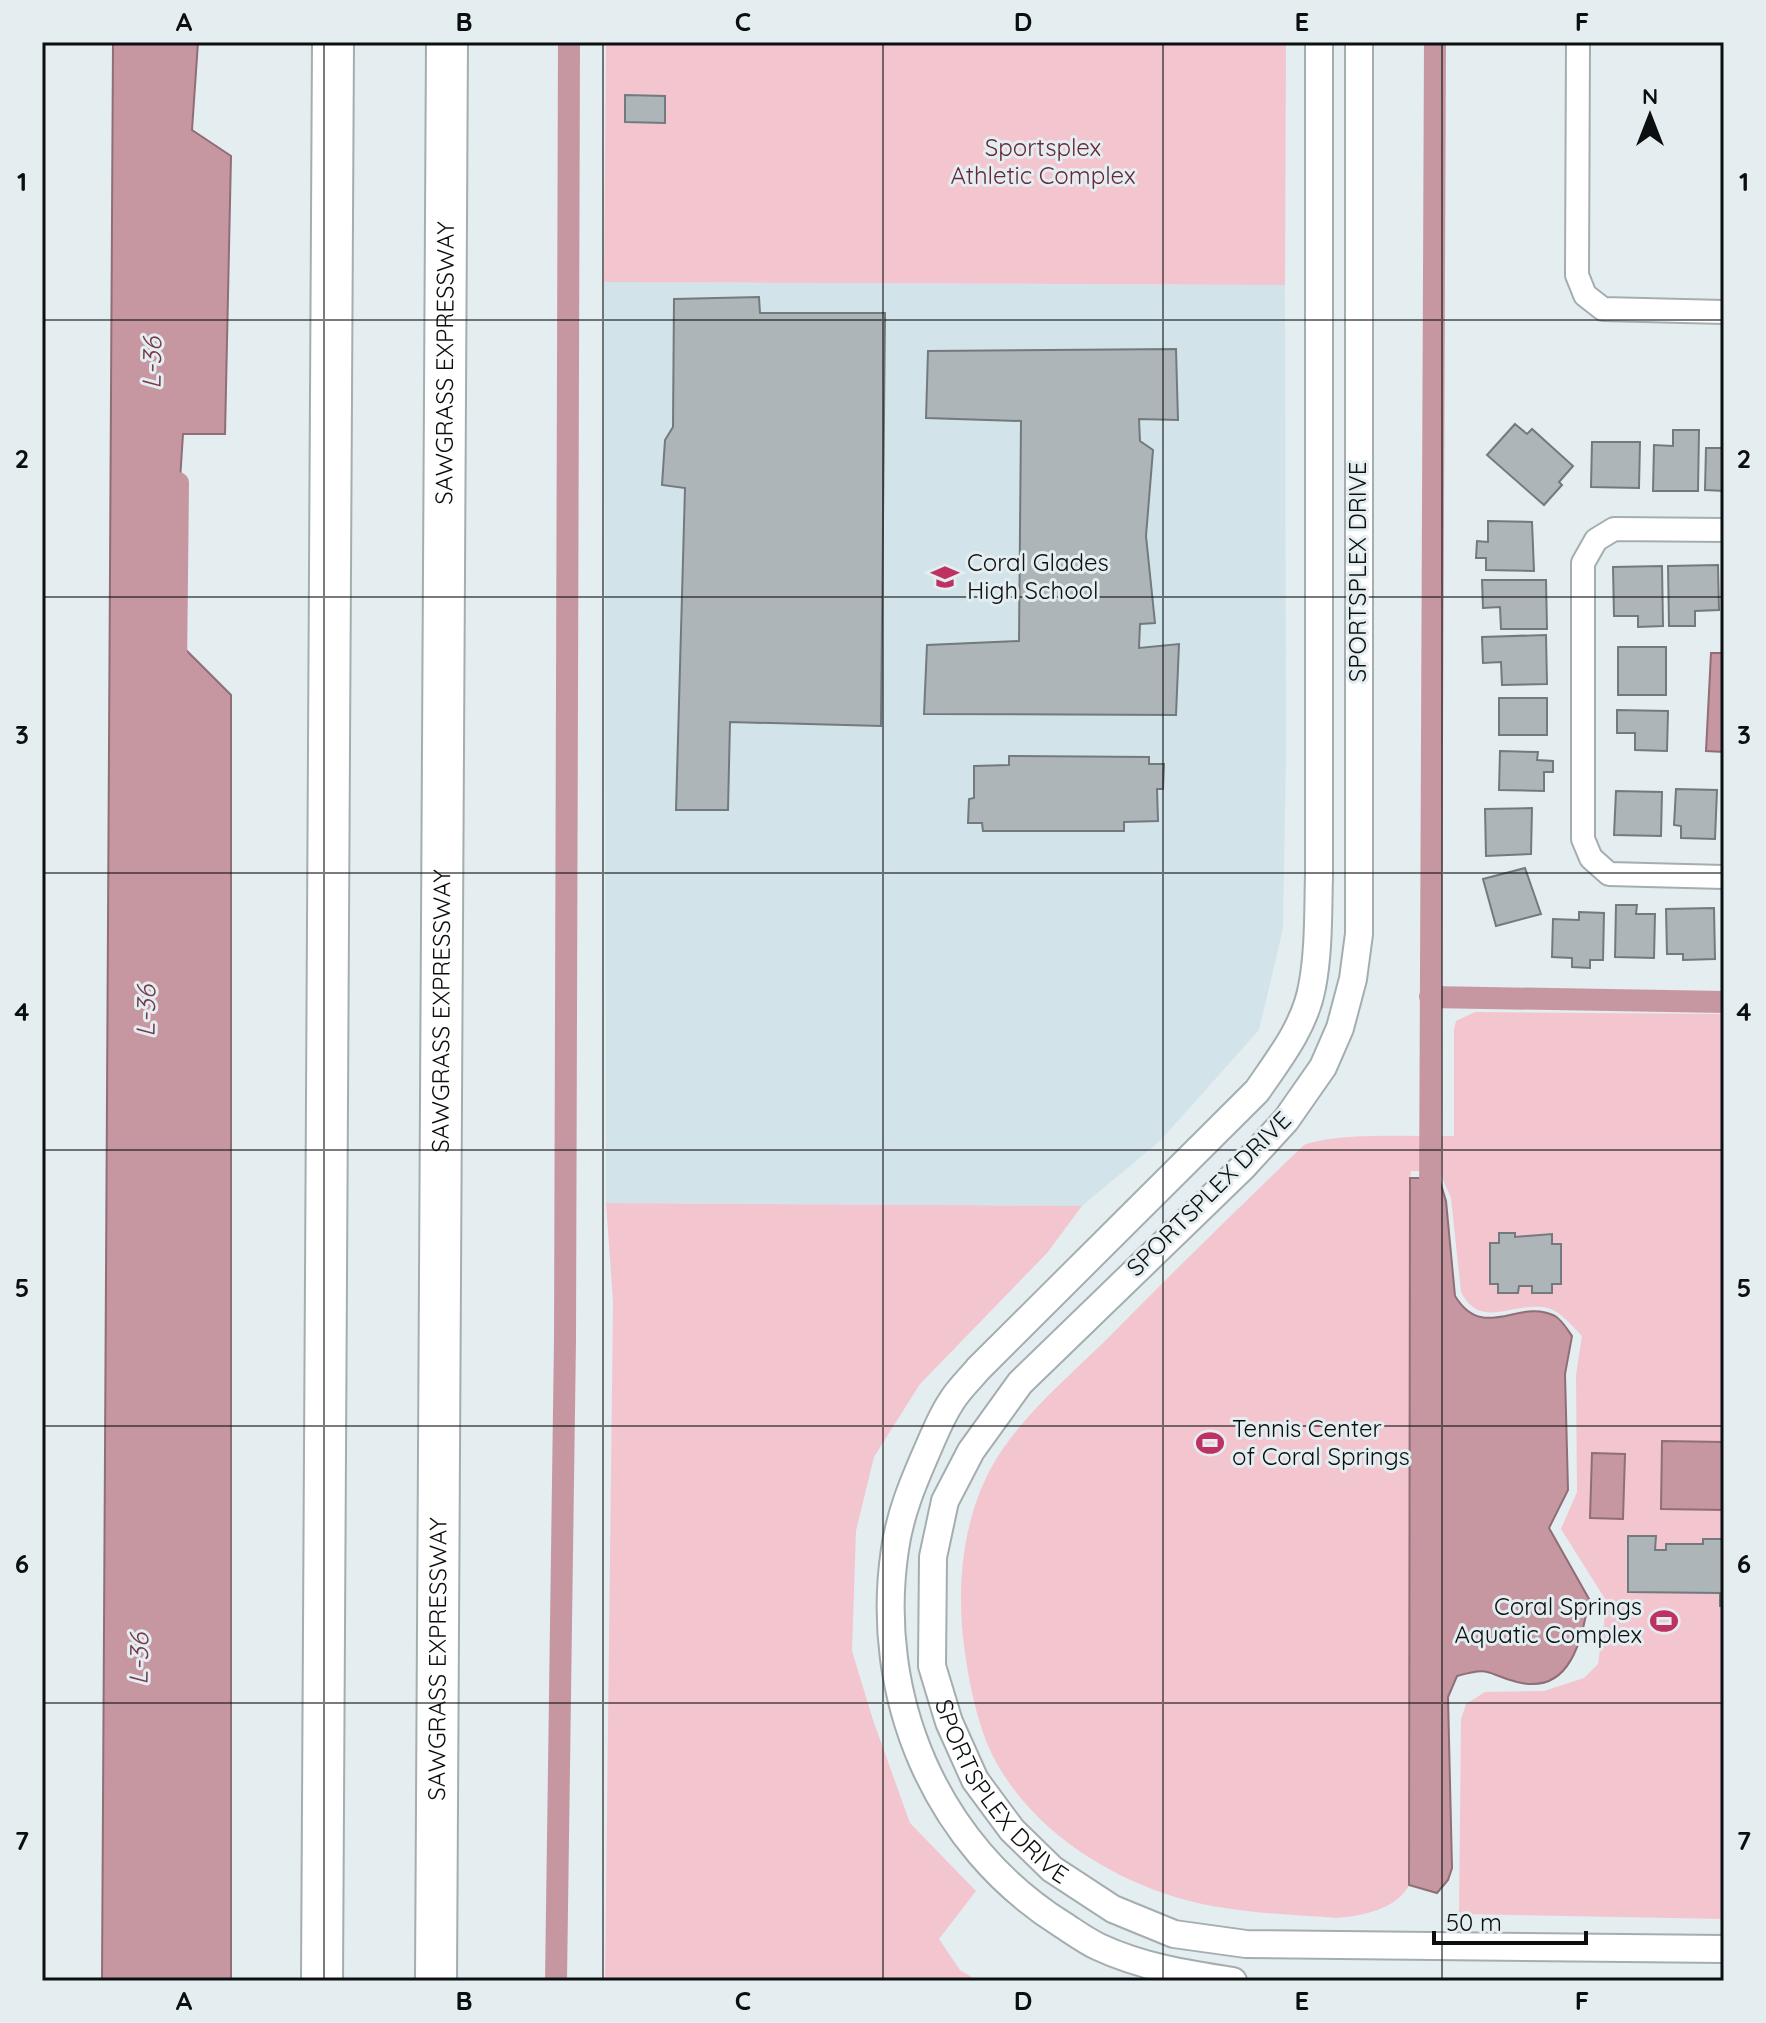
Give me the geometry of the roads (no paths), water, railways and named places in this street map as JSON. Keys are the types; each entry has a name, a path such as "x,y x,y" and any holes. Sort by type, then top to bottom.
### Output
{"highway":[{"path":"322,1981 333,42"},
{"name":"SAWGRASS EXPRESSWAY","path":"436,1981 447,42"}],"street":[{"name":"SPORTSPLEX DRIVE","path":"1233,1981 1166,1971 1098,1947 1033,1906 982,1859 940,1800 911,1735 895,1675 890,1611 895,1548 908,1494 951,1401 978,1369 1257,1091 1281,1058 1299,1025 1312,989 1319,875 1319,42"},
{"name":"SPORTSPLEX DRIVE","path":"1359,42 1359,934 1353,979 1340,1028 1323,1067 1286,1120 1242,1168 1031,1372 1002,1406 971,1451 945,1501 933,1557 932,1666 949,1722 975,1780 1012,1830 1052,1869 1113,1909 1174,1934 1246,1944 1724,1949"},
{"path":"1578,42 1577,275 1585,295 1603,309 1724,312"},
{"path":"1724,530 1614,529 1596,540 1583,563 1583,839 1591,858 1609,874 1724,877"}],"water":[{"path":"113,42 198,42 192,130 231,156 225,434 183,434 170,634 231,695 231,1981 102,1981"},
{"path":"1711,653 1724,653 1724,752 1706,751"},
{"path":"1410,1178 1439,1178 1446,1201 1455,1296 1466,1310 1490,1318 1528,1311 1542,1312 1558,1318 1572,1336 1565,1374 1568,1490 1549,1528 1589,1599 1571,1660 1562,1672 1550,1680 1535,1684 1517,1682 1483,1671 1457,1676 1448,1697 1452,1868 1448,1880 1437,1893 1409,1885"},
{"path":"1662,1441 1724,1442 1724,1510 1661,1509"},
{"path":"1592,1453 1625,1454 1623,1519 1590,1518"}],"waterway":[{"path":"556,1981 565,1339 569,42"},
{"path":"1430,1205 1435,42"},
{"name":"L-36","path":"176,669 178,483"},
{"path":"1430,997 1724,1002"}],"place":[{"name":"Coral Glades High School","path":"945,577"},
{"name":"Tennis Center of Coral Springs","path":"1210,1443"},
{"name":"Coral Springs Aquatic Complex","path":"1664,1621"}],"park label":[{"name":"Sportsplex Athletic Complex","path":"1043,162"}]}
